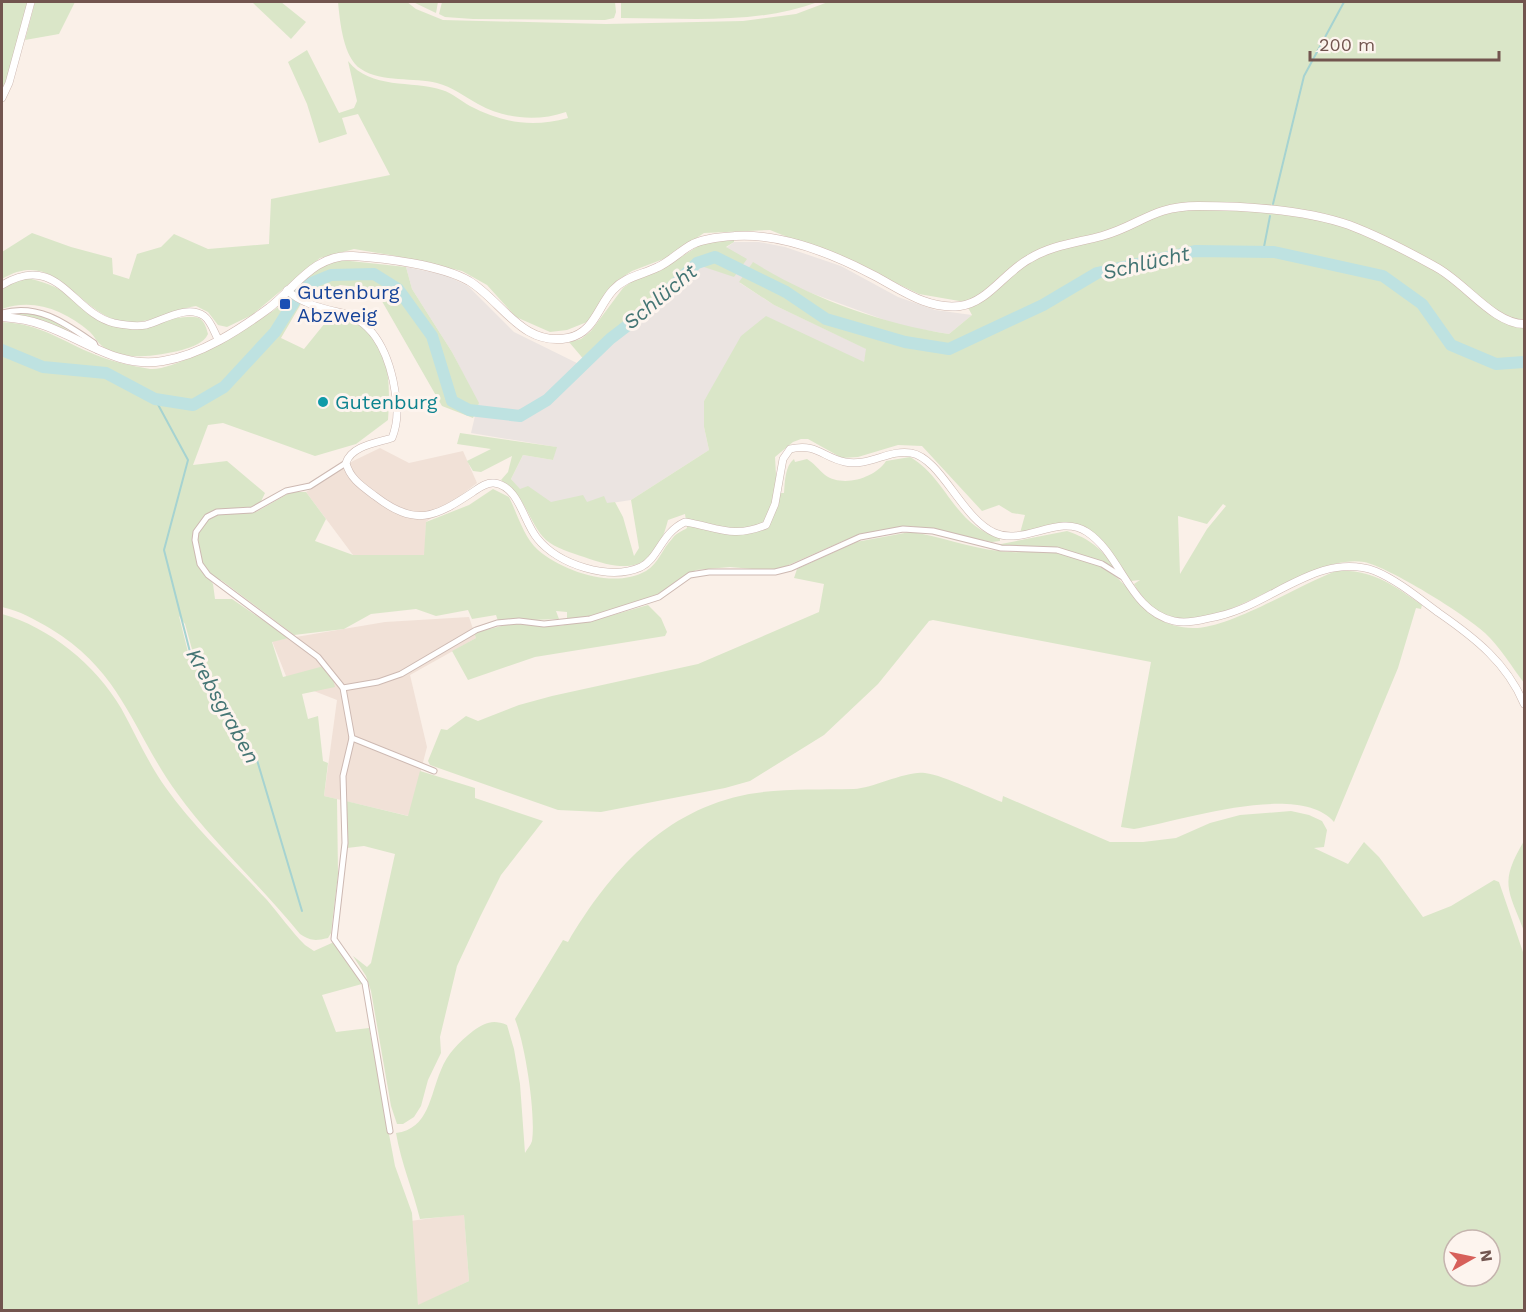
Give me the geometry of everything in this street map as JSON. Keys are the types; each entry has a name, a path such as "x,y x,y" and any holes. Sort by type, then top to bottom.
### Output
{"main road":[{"path":"2,316 39,323 97,350 131,362 152,362 182,356 218,339 273,305 325,260 351,256 384,260 459,277 484,292 524,329 551,339 566,339 580,334 590,326 614,289 624,280 661,266 695,243 720,237 754,236 810,249 857,267 916,298 957,307 973,303 1013,269 1052,248 1103,236 1158,210 1217,206 1286,213 1351,226 1449,274 1502,320 1524,324"}],"street":[{"path":"2,98 9,83 31,2"},
{"path":"2,285 20,274 45,278 68,290 110,322 120,324 144,326 188,312 198,313 208,320 218,339"},
{"path":"290,292 312,305 352,316 374,333 388,360 399,422 392,438 356,450 348,456 346,463 352,478 396,512 419,517 439,512 483,485 493,482 511,490 537,538 552,551 602,572 623,572 642,566 651,559 672,528 685,522 725,533 749,532 766,525 775,504 783,459 790,449 804,446 820,450 844,462 867,463 891,455 912,453 925,460 938,473 978,524 997,534 1016,537 1056,527 1086,531 1110,557 1121,576 1153,611 1174,621 1194,621 1227,614 1268,598 1323,568 1350,564 1376,572 1481,642 1516,683 1524,704"},
{"path":"346,463 310,486 286,491 252,510 218,512 207,517 196,532 195,540 200,564 208,575 318,657 343,688 352,738 343,776 345,843 334,939 365,983 390,1131"},
{"path":"343,688 378,682 401,674 476,630 496,623 519,621 544,624 590,619 659,597 690,575 709,572 775,572 791,568 860,537 903,529 933,531 1001,548 1057,550 1102,564 1121,576"},
{"path":"352,738 434,771"}],"shaded area":[{"path":"734,242 759,242 785,247 841,266 898,297 935,310 972,315 949,334 901,326 792,286 753,263 740,283 774,305 867,349 864,362 721,374 704,401 704,427 709,450 631,500 540,514 511,479 523,455 553,460 556,447 471,433 478,403 452,352 412,289 406,267 445,275 468,286 514,332 585,367 702,266"},
{"path":"380,448 409,463 463,451 477,483 426,522 425,555 353,555 306,492 353,461"},
{"path":"469,617 476,638 410,675 427,747 409,816 324,796 337,700 288,681 272,641 385,622"},
{"path":"464,1214 469,1281 418,1306 410,1221"}],"green space":[{"path":"2,2 28,2 7,80 2,90"},
{"path":"35,2 75,2 59,34 25,40"},
{"path":"252,2 281,2 306,22 291,39"},
{"path":"338,2 407,2 416,9 443,20 606,24 743,21 796,14 828,2 1524,2 1524,683 1496,644 1475,625 1427,593 1376,566 1364,562 1336,564 1306,574 1242,604 1211,615 1182,618 1156,609 1134,584 1140,580 1131,581 1097,536 1087,528 1062,524 1020,533 1025,515 1012,513 999,505 982,511 922,446 898,445 858,457 842,458 808,439 801,439 793,442 775,457 777,493 784,493 787,470 794,459 795,462 807,459 832,479 849,481 867,476 886,461 910,457 923,466 971,523 984,532 1000,538 1000,541 992,542 910,526 879,531 843,541 775,571 730,567 696,570 648,600 590,617 567,619 567,612 556,611 559,619 498,621 496,615 472,619 468,610 436,616 416,609 371,614 344,629 294,635 221,580 215,583 203,571 213,584 215,599 232,599 289,638 272,642 283,677 324,666 332,676 335,687 302,694 308,719 318,716 323,761 328,763 324,796 337,799 338,874 331,933 328,938 313,940 300,934 221,847 177,793 124,704 95,664 51,629 27,616 2,607 2,322 29,326 102,357 150,369 163,368 180,362 222,342 288,299 294,298 302,302 281,338 304,349 325,323 336,314 367,330 382,352 388,374 388,420 356,444 315,456 223,423 208,425 193,465 227,461 265,493 256,512 291,492 306,492 326,519 315,541 353,555 424,555 426,522 469,505 493,489 509,497 529,539 549,558 590,576 619,578 633,576 650,568 673,537 687,528 685,514 668,520 656,550 638,564 614,565 569,552 546,540 522,501 501,480 508,472 512,456 481,472 473,471 467,461 491,449 457,444 460,433 557,447 553,460 523,455 511,479 520,489 528,486 551,502 583,495 587,502 604,496 607,503 615,502 623,517 634,556 639,548 631,500 709,450 704,427 704,401 741,336 766,316 864,362 866,349 774,305 739,282 753,262 823,298 898,323 949,334 972,315 965,302 919,294 869,270 770,230 704,233 666,258 632,271 618,280 587,322 567,330 550,332 516,317 487,285 462,271 354,249 320,258 252,315 227,327 218,325 208,312 196,306 139,322 119,321 104,315 51,275 37,271 20,271 2,279 2,252 32,233 112,258 113,274 129,279 137,254 161,247 174,234 208,249 269,244 271,199 390,175 358,114 342,118 347,134 319,143 307,104 288,62 307,50 339,113 354,108 357,101 348,61 368,76 392,83 442,90 482,112 506,120 542,123 568,118 566,112 533,118 510,116 488,109 453,89 437,83 388,78 361,69 350,57 346,48","holes":["1223,504 1226,506 1207,529 1180,574 1178,516 1207,524","179,616 185,624 193,653 218,693 213,698 188,652"]},
{"path":"413,2 438,2 436,13"},
{"path":"442,2 615,2 616,12 614,18 605,20 473,19 445,17 439,14"},
{"path":"621,2 818,2 770,14 696,19 621,18"},
{"path":"734,237 734,242 726,247 747,259 734,277 701,266 640,321 586,362 569,342 581,339 591,331 623,288 634,280 667,266 703,243"},
{"path":"341,260 406,267 412,289 452,352 479,403 473,418 442,406 375,289 340,285 314,299 304,292 302,283 311,274"},
{"path":"25,277 59,289 102,320 113,325 193,317 203,321 208,334 194,346 152,356 131,356 111,351 102,346 80,324 59,312 26,305 2,309 2,289"},
{"path":"22,311 47,317 87,342 41,320 5,315"},
{"path":"1067,531 1094,545 1115,568 1058,548 996,545"},
{"path":"910,532 988,549 1013,552 1053,552 1092,563 1110,572 1121,581 1150,612 1175,626 1193,628 1225,621 1336,571 1371,575 1392,585 1422,605 1421,609 1416,608 1398,668 1334,822 1317,810 1294,805 1267,804 1208,812 1134,829 1121,827 1151,662 933,620 929,621 878,684 824,735 750,781 725,788 601,812 558,810 430,765 428,761 441,729 447,730 466,716 478,721 519,705 552,696 698,664 819,612 824,584 794,578 797,569 856,542"},
{"path":"648,605 661,618 667,632 665,636 535,657 468,680 452,651 476,638 474,633 513,623 559,626 599,619"},
{"path":"2,614 20,620 54,638 85,663 111,692 148,759 189,818 267,900 305,945 314,951 334,942 362,984 322,995 336,1032 369,1028 395,1166 412,1213 418,1305 469,1281 464,1215 420,1219 396,1133 407,1130 422,1118 444,1064 463,1039 485,1024 497,1022 507,1025 514,1049 520,1084 525,1153 532,1141 531,1097 526,1061 515,1019 563,940 568,942 584,916 621,868 665,829 719,802 762,792 862,788 909,774 925,773 953,781 1002,802 1003,796 1110,842 1143,842 1176,838 1210,823 1240,815 1291,811 1309,815 1322,821 1327,830 1324,847 1314,848 1348,864 1364,842 1379,857 1423,917 1451,906 1494,880 1499,882 1524,955 1524,1310 2,1310"},
{"path":"420,771 475,788 475,798 543,821 501,875 480,917 457,966 440,1037 441,1053 428,1080 421,1106 414,1117 403,1124 397,1124 391,1106 371,991 366,976 353,956 367,967 371,963 395,854 364,846 347,848 346,801 408,816"},
{"path":"1524,841 1524,931 1510,895 1509,877 1516,855"}],"waterway":[{"path":"1273,204 1304,76 1344,2"},
{"path":"1263,252 1270,216"},
{"name":"Schlücht","path":"2,350 43,367 106,373 155,399 193,405 224,387 275,332 304,286 331,275 374,274 398,289 432,336 452,401 469,410 520,416 547,400 610,339 645,312 697,263 715,257 786,292 826,319 905,342 949,349 1043,305 1097,273 1195,251 1274,252 1383,276 1422,304 1451,345 1496,364 1524,362"},
{"name":"Krebsgraben","path":"155,399 188,460 164,550 190,652 257,760 302,911"}],"place":[{"name":"Gutenburg Abzweig","path":"285,304"},
{"name":"Gutenburg","path":"323,402"}]}
